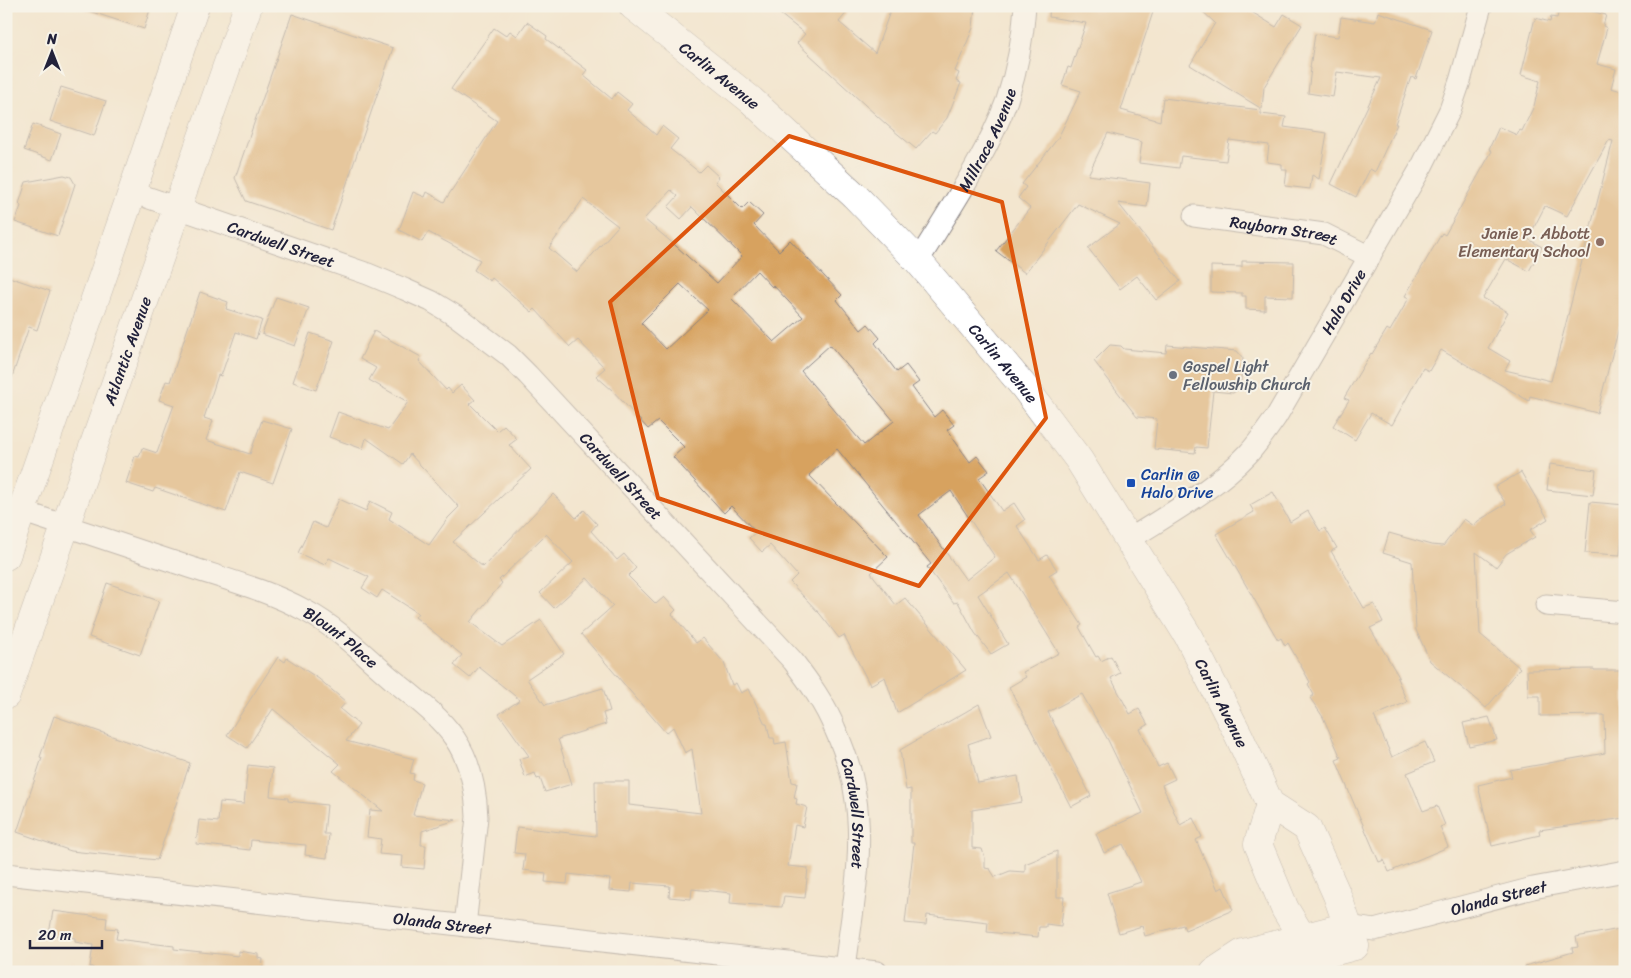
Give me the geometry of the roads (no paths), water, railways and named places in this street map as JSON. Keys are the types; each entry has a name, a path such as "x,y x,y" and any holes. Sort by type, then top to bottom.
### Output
{"street":[{"path":"6,556 195,6"},
{"name":"Atlantic Avenue","path":"6,695 248,6"},
{"name":"Carlin Avenue","path":"633,6 786,130 854,195 918,261 1025,388 1079,460 1130,539 1187,634 1206,669 1270,804"},
{"name":"Millrace Avenue","path":"918,261 958,196 1000,117 1007,99 1020,48 1025,6"},
{"name":"Halo Drive","path":"1130,539 1174,511 1220,478 1248,454 1276,417 1422,166 1450,110 1469,53 1481,6"},
{"name":"Cardwell Street","path":"132,192 368,274 431,301 460,318 508,355 528,375 793,661 817,694 835,727 847,760 855,793 858,867 845,968"},
{"name":"Rayborn Street","path":"1194,216 1324,234 1370,257"},
{"name":"Blount Place","path":"21,511 259,590 307,611 323,621 430,710 447,727 461,747 474,782 477,799 477,817 465,926"},
{"path":"1546,605 1625,612"},
{"path":"1308,947 1285,909 1258,844 1270,804 1307,828 1337,895 1359,934"},
{"name":"Olanda Street","path":"1214,972 1243,953 1308,947 1533,888 1625,870"},
{"name":"Olanda Street","path":"6,874 878,972"},
{"name":"Olanda Street","path":"1256,972 1308,947"}],"place":[{"name":"Janie P. Abbott Elementary School","path":"1600,242"},
{"name":"Gospel Light Fellowship Church","path":"1173,375"},
{"name":"Carlin @ Halo Drive","path":"1131,483"}]}
